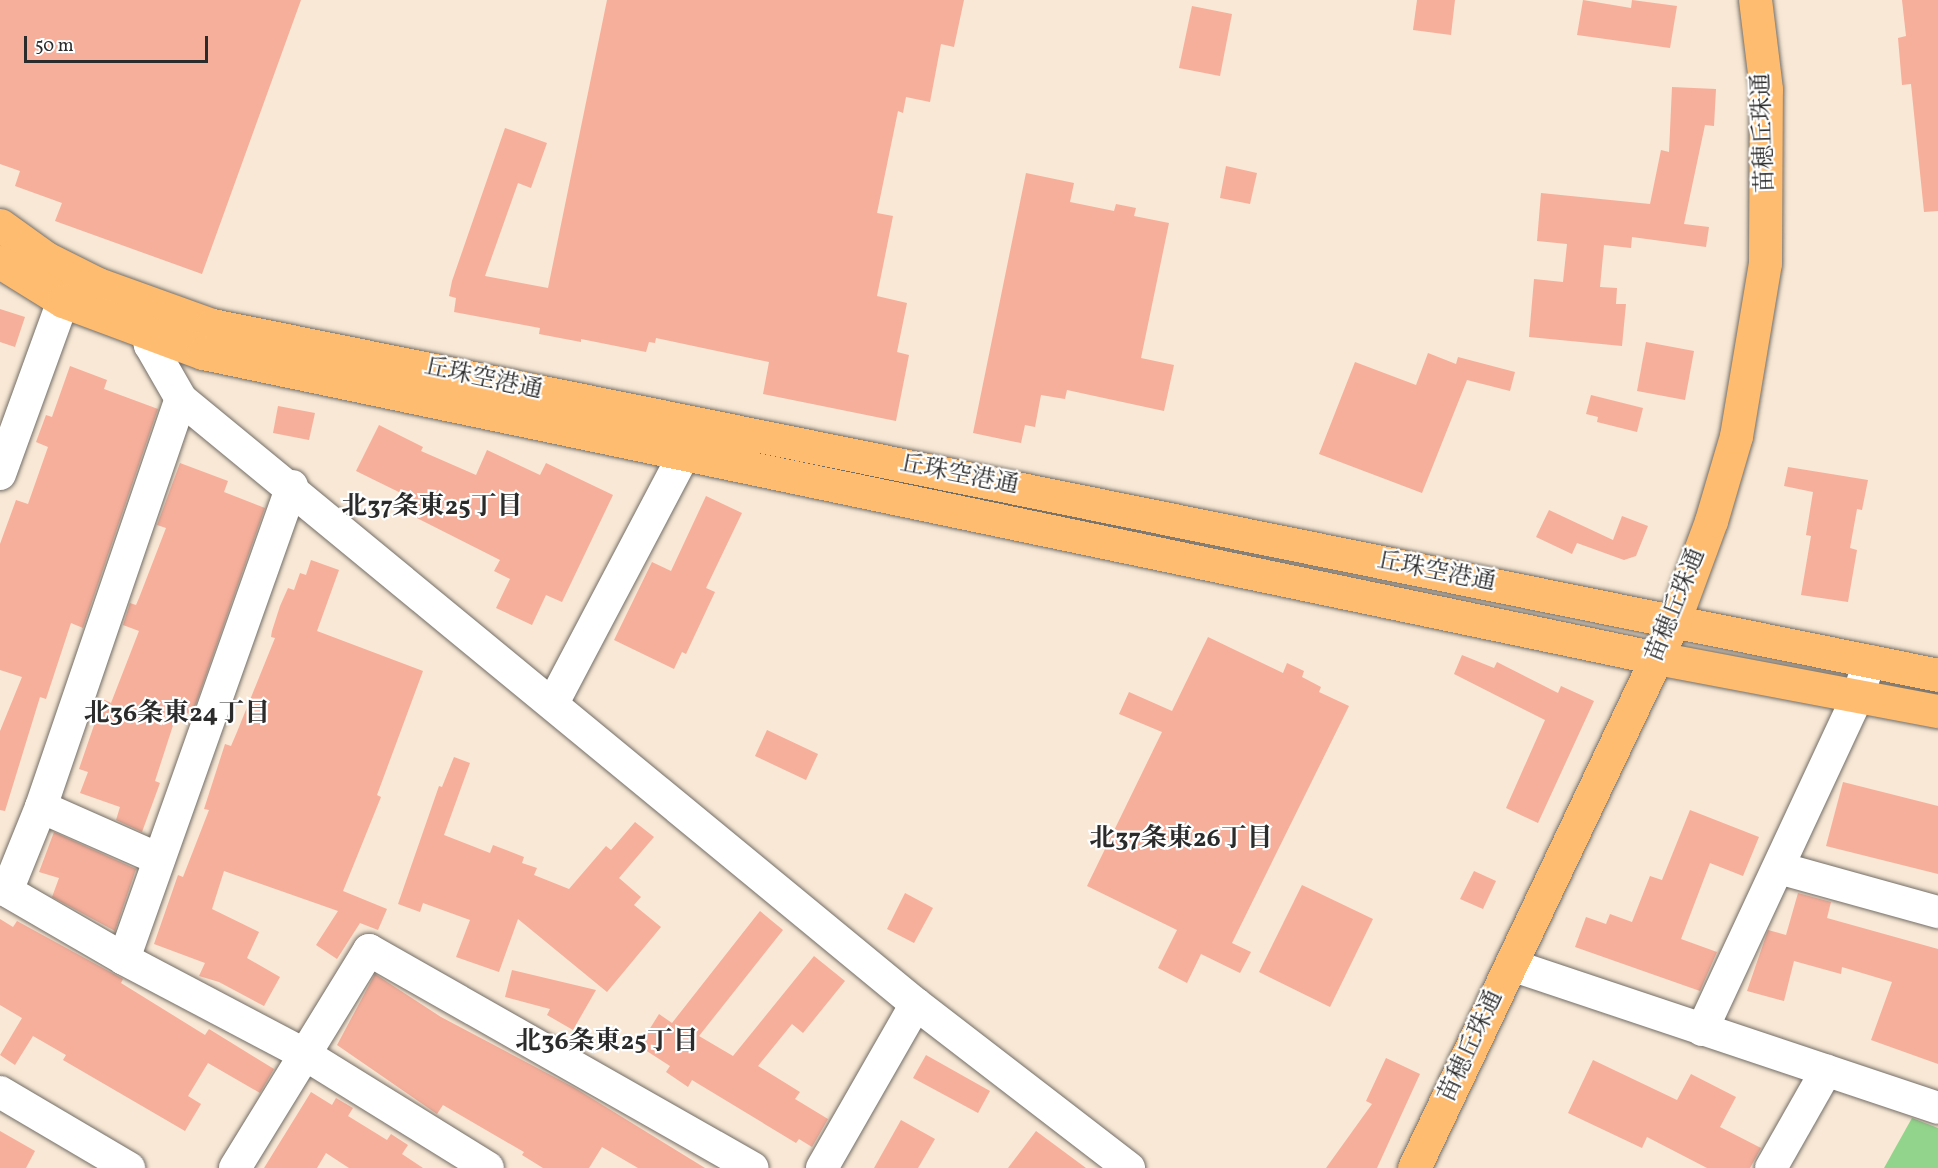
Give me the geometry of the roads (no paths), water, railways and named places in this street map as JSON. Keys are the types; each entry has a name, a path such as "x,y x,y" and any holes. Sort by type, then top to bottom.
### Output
{"main road":[{"name":"苗穂丘珠通","path":"1414,1168 1674,621 1711,521 1736,435 1765,263 1766,89 1755,0"},
{"name":"丘珠空港通","path":"0,225 66,268 142,300 212,325 1938,675"},
{"name":"丘珠空港通","path":"0,262 63,301 146,334 203,353 1657,658 1938,711"}],"street":[{"path":"0,474 63,301 66,268"},
{"path":"142,300 146,334 182,399 292,486 916,1004 1129,1168"},
{"path":"182,399 41,807 3,889 124,959 306,1055 488,1168"},
{"path":"553,702 684,455"},
{"path":"124,959 292,486"},
{"path":"1702,1030 1858,695 1870,661"},
{"path":"41,807 159,859"},
{"path":"1779,868 1938,912"},
{"path":"235,1168 369,950 752,1168"},
{"path":"1511,965 1938,1108"},
{"path":"822,1168 916,1004"},
{"path":"1771,1168 1827,1071"},
{"path":"0,1092 129,1168"}],"district":[{"name":"北37条東25丁目","path":"432,508"},
{"name":"北36条東24丁目","path":"177,715"},
{"name":"北37条東26丁目","path":"1181,840"},
{"name":"北36条東25丁目","path":"607,1043"}]}
